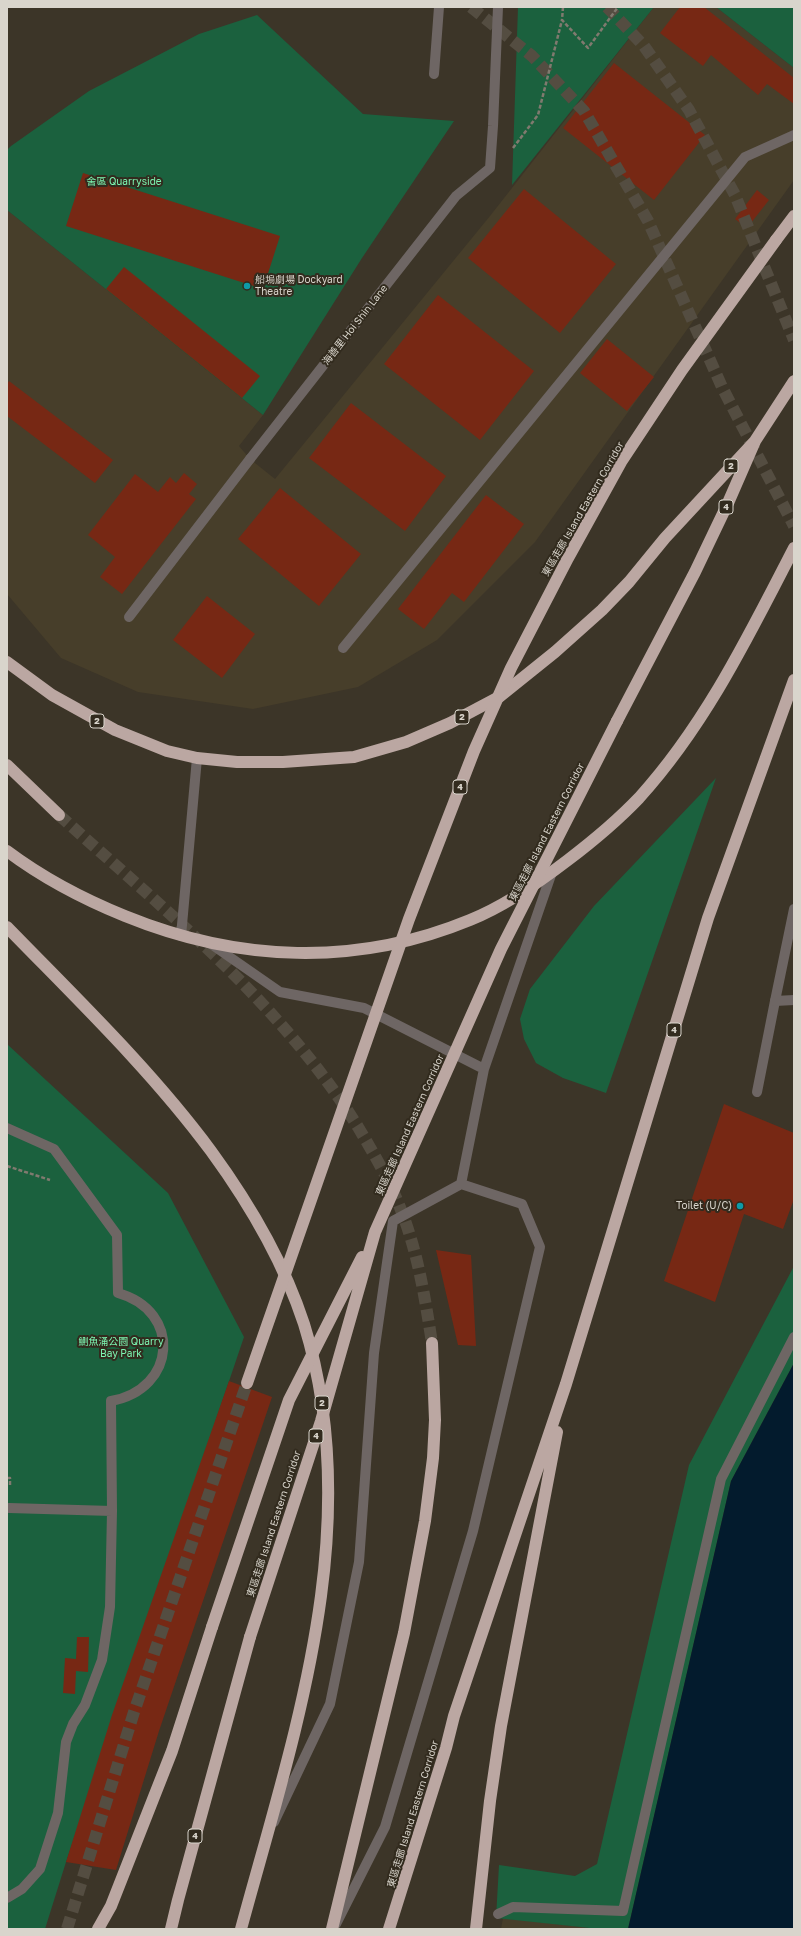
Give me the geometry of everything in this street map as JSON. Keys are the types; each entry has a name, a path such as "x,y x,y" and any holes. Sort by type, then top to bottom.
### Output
{"highway":[{"name":"東區走廊 Island Eastern Corridor","path":"247,1383 409,919 471,758 511,668 568,558 622,462 682,370 794,216"},
{"name":"東區走廊 Island Eastern Corridor","path":"171,1929 250,1637 321,1421 375,1232 501,949 695,572 755,441 794,381"},
{"name":"2","path":"7,662 52,695 115,730 160,748 197,758 237,762 282,762 354,757 406,742 450,724 499,697 555,652 602,610 629,582 665,538 755,441"},
{"path":"7,851 56,884 99,906 144,924 181,936 211,944 251,951 292,954 334,953 378,947 425,936 471,920 508,900 552,872 602,834 639,798 668,763 704,712 732,668 794,548"},
{"name":"東區走廊 Island Eastern Corridor","path":"389,1929 446,1748 454,1716 566,1384 708,918 794,680"},
{"path":"7,765 59,815"},
{"name":"2","path":"7,927 132,1057 169,1099 211,1152 270,1246 293,1295 312,1355 325,1425 328,1462 328,1535 319,1613 298,1722 241,1929"},
{"path":"98,1929 111,1906 172,1752 289,1400 375,1232"},
{"path":"333,1929 404,1633 425,1521 433,1458 435,1420 432,1343"},
{"path":"476,1929 490,1801 501,1726 566,1384"}],"street":[{"path":"434,74 439,7"},
{"path":"490,168 498,7"},
{"path":"343,648 745,157 794,135"},
{"name":"海善里 Hoi Shin Lane","path":"129,617 250,459 456,196 490,168"},
{"path":"181,936 197,758"},
{"path":"461,1184 484,1070 552,872"},
{"path":"757,1092 794,910"},
{"path":"211,944 280,992 364,1008 484,1070"},
{"path":"775,1001 794,1000"},
{"path":"7,1128 54,1149 117,1235 118,1293 127,1296 144,1306 151,1313 160,1328 163,1340 161,1362 157,1372 149,1383 139,1392 126,1398 111,1401 112,1511 110,1607 102,1660 85,1705 73,1724 66,1742 58,1813 40,1869 22,1889 7,1898"},
{"path":"264,1843 330,1704 359,1562 374,1353 393,1220 461,1184 522,1204 540,1247 474,1531 384,1827 333,1929"},
{"path":"498,1914 513,1907 624,1911 721,1479 794,1337"},
{"path":"9,1508 112,1511"}],"path":[{"path":"490,168 508,155 538,115 562,20 563,7"},
{"path":"562,20 588,48 618,7"},
{"path":"7,1166 83,1190"}],"shaded area":[{"path":"654,7 716,7 794,68 794,180 535,542 437,640 358,687 253,709 138,692 61,658 7,594 7,210 263,415 239,446 250,459 275,479 490,216"},
{"path":"503,1918 599,1929 501,1929"}],"green space":[{"path":"518,7 654,7 512,185"},
{"path":"716,7 794,7 794,68"},
{"name":"舍區 Quarryside","path":"257,15 363,114 454,121 362,258 263,415 7,210 7,150 11,146 89,91 199,34"},
{"path":"716,778 606,1093 563,1078 536,1063 524,1039 520,1019 530,989 594,906"},
{"name":"鰂魚涌公園 Quarry Bay Park","path":"7,1044 168,1193 244,1337 66,1862 45,1929 7,1929"},
{"path":"794,1266 794,1363 731,1481 628,1929 599,1929 496,1918 499,1865 575,1876 597,1864 689,1465"}],"water":[{"path":"794,1363 794,1929 628,1929 731,1481"}],"building":[{"path":"680,7 704,7 794,78 794,104 767,84 758,95 711,55 703,66 660,33"},
{"path":"614,63 705,135 654,200 563,128"},
{"path":"83,173 280,236 263,289 66,226"},
{"path":"524,189 616,264 560,333 468,258"},
{"path":"757,190 769,200 747,228 735,219"},
{"path":"124,267 260,376 242,398 106,289"},
{"path":"438,295 534,371 480,440 384,364"},
{"path":"607,339 654,377 627,411 580,373"},
{"path":"9,381 113,460 95,483 7,416 7,384"},
{"path":"351,403 446,476 405,531 309,458"},
{"path":"184,473 197,484 189,494 196,499 122,594 100,577 115,557 88,535 135,474 158,492 170,477 176,483"},
{"path":"280,488 361,554 319,606 238,539"},
{"path":"486,495 524,524 464,602 452,593 424,629 398,609"},
{"path":"207,596 255,634 222,678 173,640"},
{"name":"Toilet (U/C)","path":"724,1104 794,1133 794,1199 783,1229 744,1214 715,1302 664,1281"},
{"path":"436,1250 471,1255 476,1346 458,1345"},
{"path":"229,1381 272,1397 159,1731 116,1870 66,1862 112,1715"},
{"path":"77,1637 89,1637 88,1672 76,1671 75,1694 63,1693 65,1658 76,1659"}],"tunnel":[{"path":"471,7 532,56 584,111 648,221 722,387 794,526"},
{"path":"607,7 644,46 689,110 735,195 794,340"},
{"path":"59,815 181,924 220,961 258,999 294,1040 327,1082 370,1147 397,1199 407,1226 416,1259 424,1292 432,1343"},
{"path":"67,1929 134,1712 247,1383"}],"place":[{"name":"船塢劇場 Dockyard Theatre","path":"247,286"},
{"name":"Toilet (U/C)","path":"740,1206"}]}
